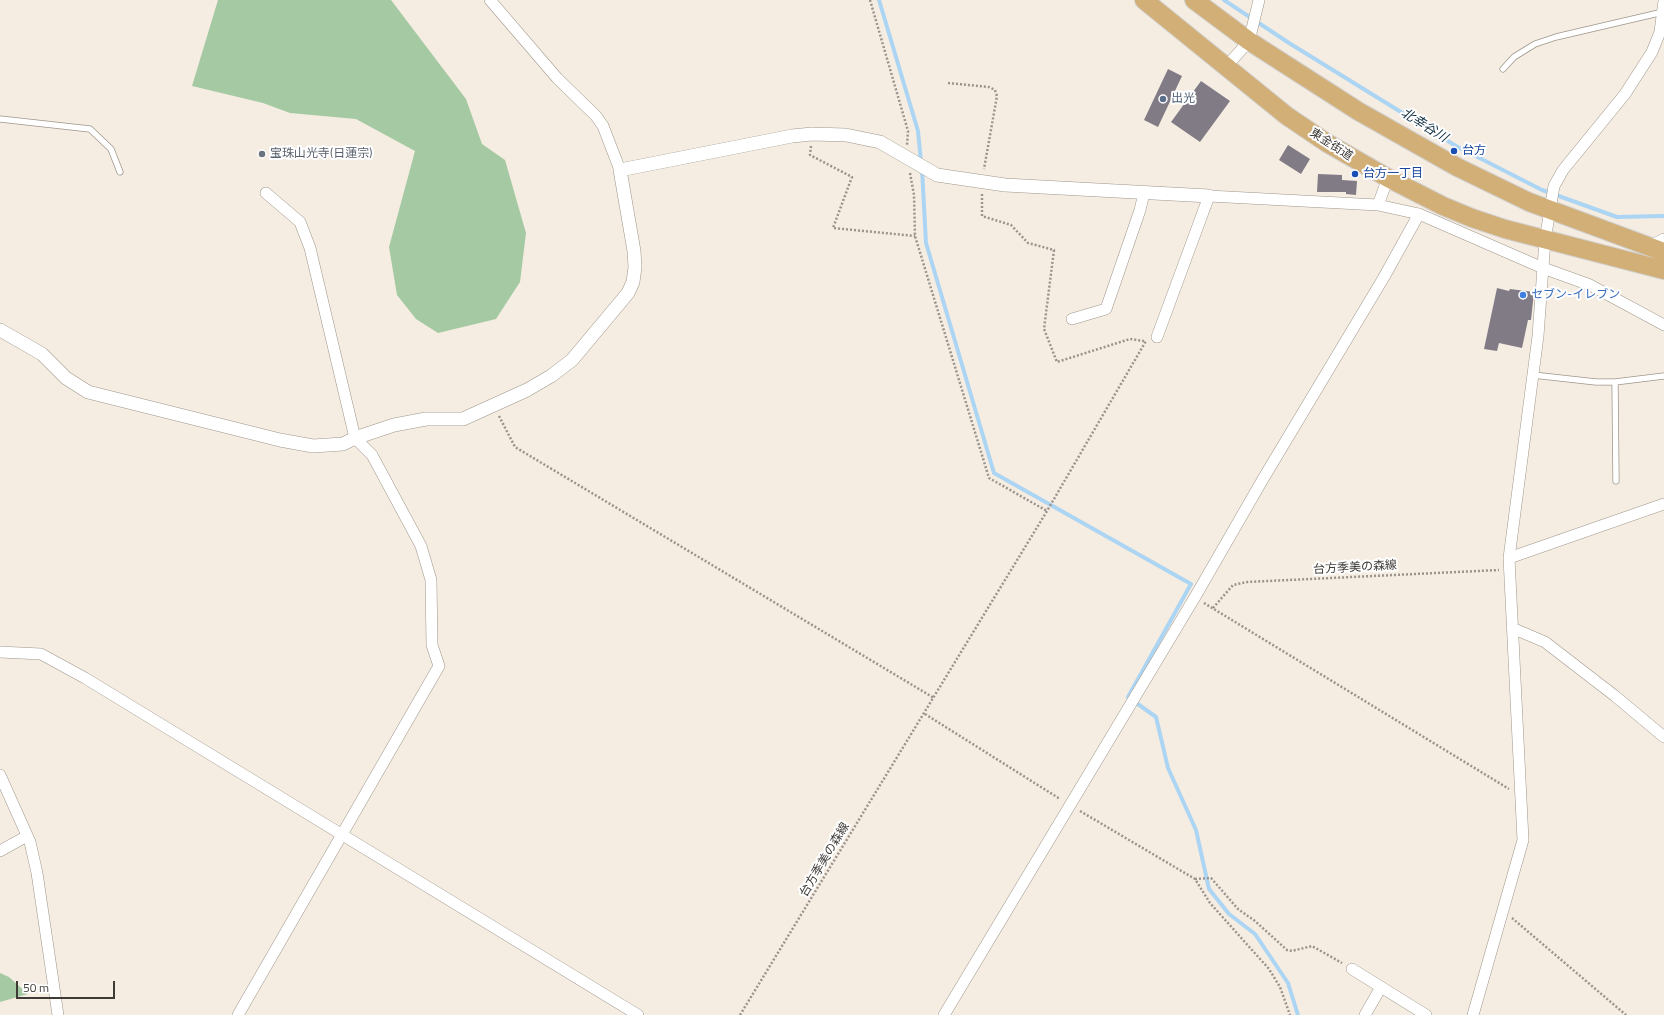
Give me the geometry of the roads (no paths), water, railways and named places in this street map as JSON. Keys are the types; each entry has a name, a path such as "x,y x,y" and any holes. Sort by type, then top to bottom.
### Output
{"highway":[{"name":"東金街道","path":"1144,0 1252,89 1321,140 1388,178 1443,206 1472,218 1545,240 1664,270"},
{"path":"1194,0 1249,41 1358,111 1457,167 1550,211 1656,250"}],"street":[{"path":"0,330 42,354 66,378 88,392 280,440 313,446 343,444 355,438 394,425 414,421 426,419 463,419 493,406 551,376 572,360 628,293 633,282 635,267 620,170 603,126 596,116 557,78 490,0"},
{"path":"1226,67 1249,41 1259,0"},
{"path":"1473,1015 1502,909 1523,840 1509,564 1538,336 1545,240 1554,186 1564,170 1624,94 1652,52 1660,32 1664,1"},
{"path":"620,170 792,136 812,134 860,137 880,142 937,175 1005,185 1378,206 1419,214 1543,268 1590,285 1664,325"},
{"path":"1378,206 1388,178"},
{"path":"238,1015 439,666 432,645 431,580 421,546 372,455 355,438 310,248 300,222 266,193"},
{"path":"1072,319 1106,309 1140,210 1144,193"},
{"path":"1157,337 1209,196"},
{"path":"944,1015 1069,804 1195,597 1263,479 1384,278 1419,214"},
{"path":"1656,250 1664,239"},
{"path":"1509,564 1664,504"},
{"path":"1512,628 1545,642 1615,696 1664,737"},
{"path":"0,652 41,654 85,678 638,1015"},
{"path":"0,775 27,836 37,874 58,1015"},
{"path":"0,852 27,836"},
{"path":"1352,969 1426,1015"},
{"path":"1365,1015 1381,987"}],"lane":[{"path":"1503,68 1514,57 1535,44 1556,37 1663,12"},
{"path":"0,119 90,129 111,149 120,172"},
{"path":"1533,375 1596,382 1615,382 1664,376"},
{"path":"1615,382 1616,481"}],"waterway":[{"path":"879,0 918,131 921,162"},
{"name":"北幸谷川","path":"1224,0 1289,43 1456,146 1542,190 1617,217 1664,216"},
{"path":"922,169 926,243 994,473 1191,584 1128,697 1156,717 1168,768 1196,830 1209,889 1229,914 1255,934 1288,983 1298,1015"}],"place":[{"name":"出光","path":"1163,99"},
{"name":"台方","path":"1454,151"},
{"name":"宝珠山光寺(日蓮宗)","path":"262,154"},
{"name":"台方一丁目","path":"1355,174"},
{"name":"セブン-イレブン","path":"1523,295"}]}
